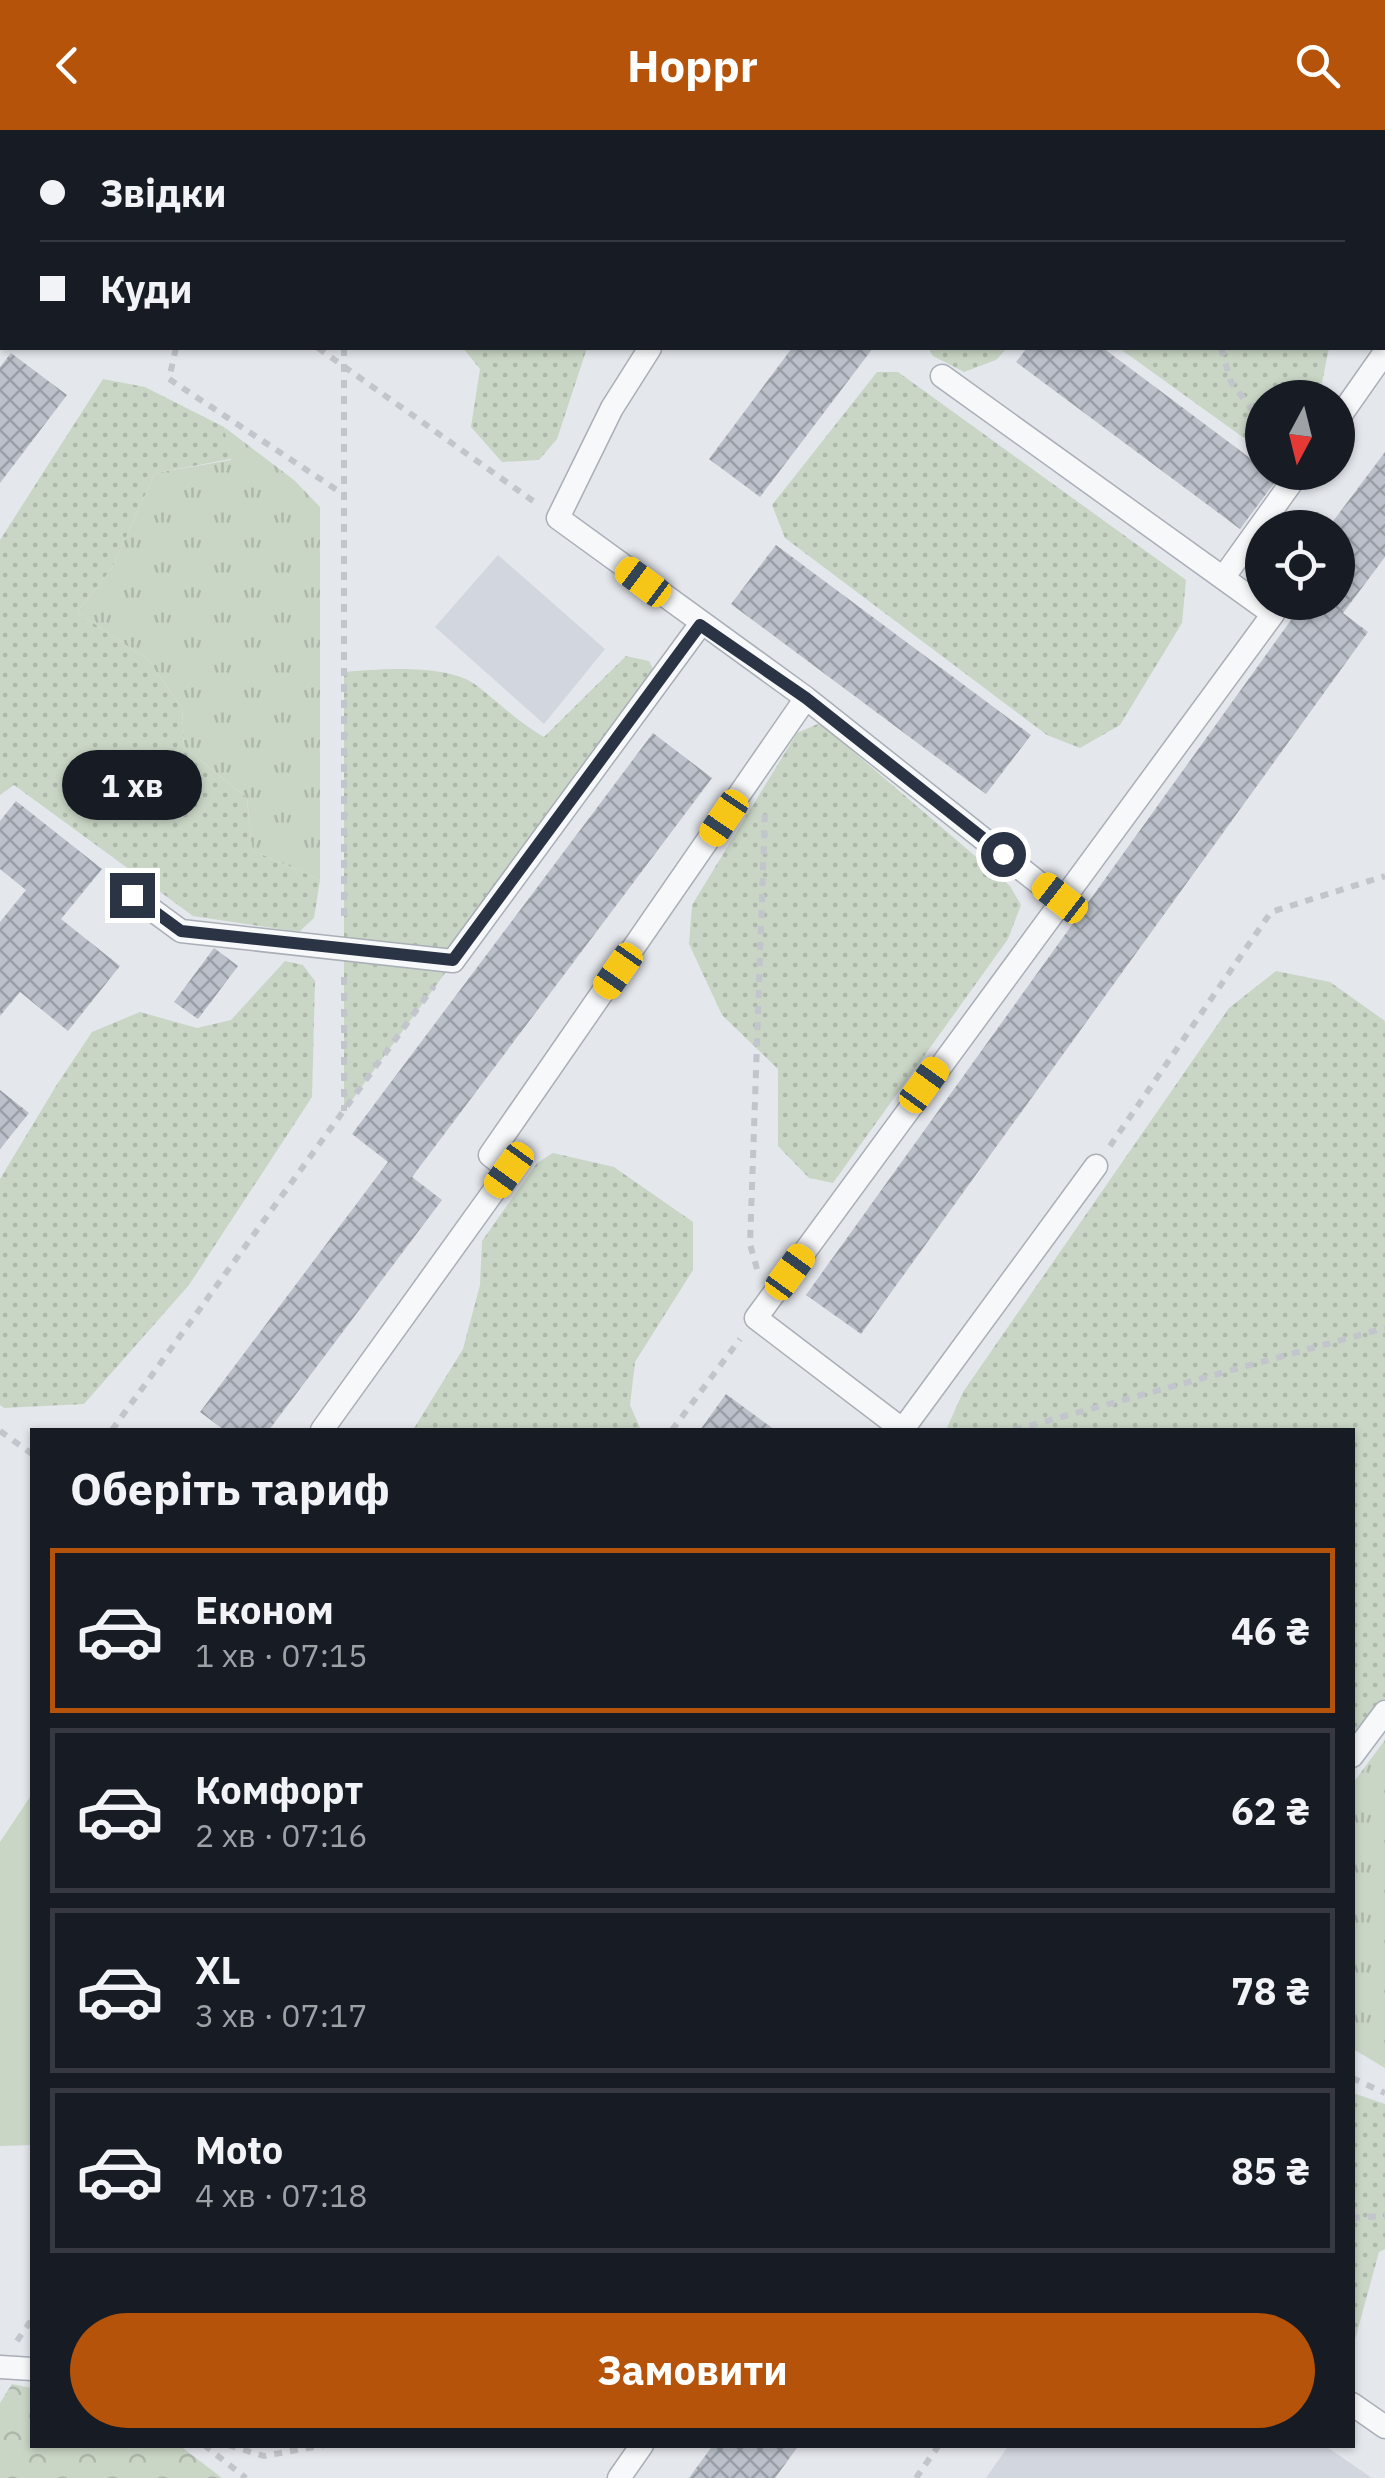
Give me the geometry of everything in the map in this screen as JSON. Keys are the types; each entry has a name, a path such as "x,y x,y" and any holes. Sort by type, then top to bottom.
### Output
{"lane":[{"path":"649,350 612,408 558,518 700,625 806,698 1060,898"},
{"path":"1355,395 1385,352"},
{"path":"901,1428 762,1310 1060,898 1273,614 942,376"},
{"path":"1223,578 1286,490"},
{"path":"132,895 181,931 453,960 700,625"},
{"path":"323,1428 509,1170 490,1156 806,698"},
{"path":"904,1428 1096,1166"},
{"path":"1355,1752 1385,1712"},
{"path":"0,2367 30,2369"},
{"path":"1355,2406 1385,2427"},
{"path":"619,2478 640,2448"}],"path":[{"path":"176,350 169,378 344,494"},
{"path":"321,350 558,518"},
{"path":"344,350 344,1110"},
{"path":"1222,350 1232,382 1245,400"},
{"path":"674,1428 762,1310 750,1244 766,756"},
{"path":"1096,1166 1271,912 1385,876"},
{"path":"113,1428 453,960"},
{"path":"1021,1428 1385,1328"},
{"path":"0,1431 30,1453"},
{"path":"1355,2079 1385,2094"},
{"path":"1355,2218 1385,2216"},
{"path":"208,2448 246,2478"},
{"path":"238,2448 264,2456 308,2448"},
{"path":"916,2478 937,2448"}],"shaded area":[{"path":"498,555 605,649 544,724 435,627"},
{"path":"1007,2448 1328,2448 1372,2478 986,2478"}],"green space":[{"path":"465,350 586,350 557,439 539,460 502,462 471,427 480,369"},
{"path":"929,350 1005,350 996,360 964,372 933,356"},
{"path":"1122,350 1329,350 1322,380 1245,380 1245,439"},
{"path":"877,372 898,372 1186,580 1182,623 1120,725 1080,748 1047,735 785,538 772,505"},
{"path":"103,379 145,387 224,427 231,459 155,473 112,568 77,612 148,660 182,708 184,747 247,798 252,850 320,880 314,918 299,932 193,916 14,785 0,795 0,540"},
{"path":"224,427 294,480 320,507 320,880 252,850 247,798 184,747 182,708 148,660 77,612 112,568 155,473 231,460"},
{"path":"626,656 649,661 659,681 344,1111 344,672 412,669 448,673 476,685 544,737"},
{"path":"820,723 1010,886 1021,905 1008,939 833,1183 809,1178 778,1146 778,1069 722,1015 689,944 692,905 797,733"},
{"path":"285,961 303,965 315,981 312,1097 189,1285 84,1404 4,1408 0,1405 0,1179 56,1086 92,1032 140,1012 197,1028 231,1020"},
{"path":"1276,971 1330,982 1385,1021 1385,1698 1355,1741 1355,1428 947,1428 963,1392 1229,1008"},
{"path":"553,1153 614,1167 693,1222 693,1270 635,1362 630,1405 640,1428 414,1428 463,1349 480,1285 482,1241 537,1163"},
{"path":"1385,1740 1385,2068 1355,2050 1355,1780"},
{"path":"30,1797 30,2145 0,2146 0,1842"},
{"path":"1355,2094 1385,2104 1385,2249 1379,2252 1355,2340"},
{"path":"12,2384 30,2388 30,2448 183,2448 222,2478 0,2478 0,2403"}],"building":[{"path":"791,350 871,350 760,497 709,459"},
{"path":"1025,350 1106,350 1245,454 1245,490 1269,490 1254,510 1245,510 1245,522 1240,529 1016,362"},
{"path":"11,353 67,395 0,483 0,367"},
{"path":"1385,452 1385,557 1355,597 1355,510 1342,510"},
{"path":"776,545 1031,735 986,794 731,604"},
{"path":"1291,620 1352,620 1368,632 861,1334 806,1295"},
{"path":"653,733 712,778 412,1177 442,1200 271,1428 221,1428 200,1412 388,1162 352,1134"},
{"path":"16,801 102,869 61,919 120,966 68,1031 20,992 0,1016 0,922 26,890 0,869 0,821"},
{"path":"214,948 238,966 198,1019 174,1002"},
{"path":"0,1090 29,1113 0,1149"},
{"path":"726,1394 772,1428 701,1428"},
{"path":"711,2448 797,2448 775,2478 689,2478"}],"route":[{"path":"132,895 181,931 453,960 700,625 806,698 1003,854"}]}
